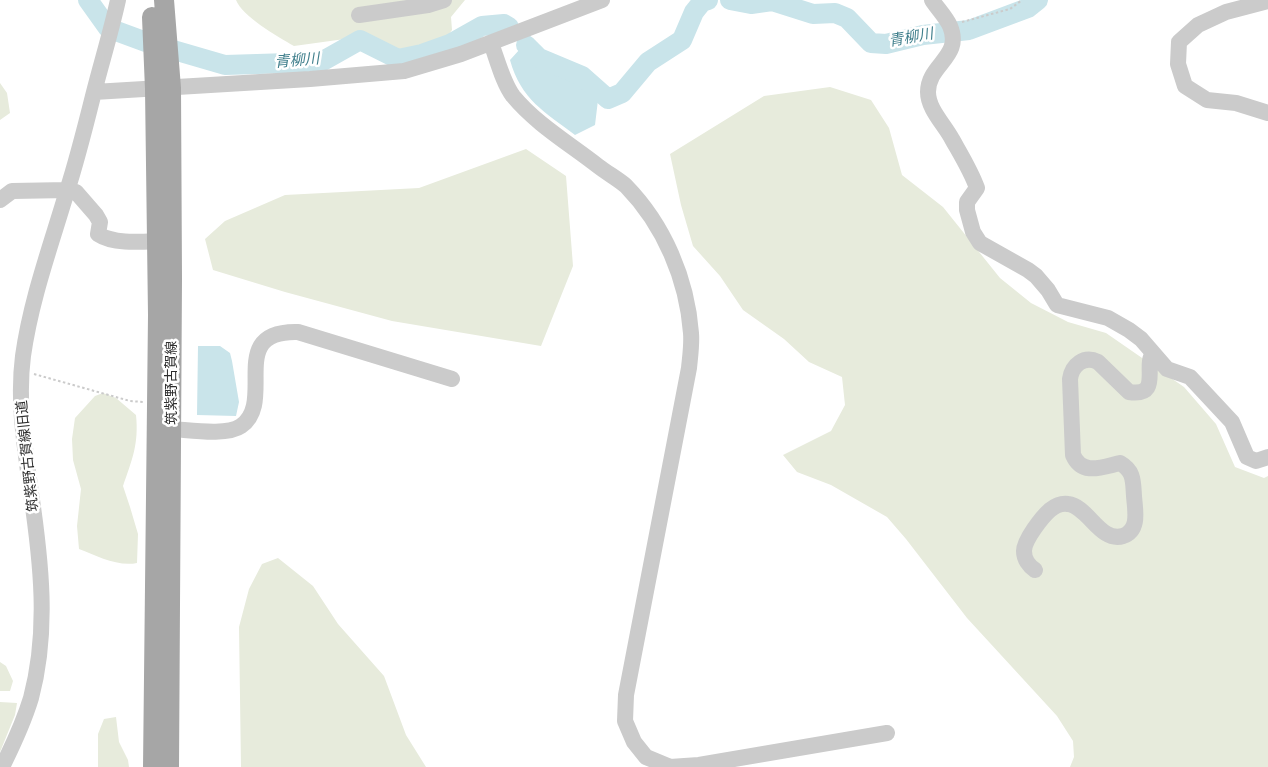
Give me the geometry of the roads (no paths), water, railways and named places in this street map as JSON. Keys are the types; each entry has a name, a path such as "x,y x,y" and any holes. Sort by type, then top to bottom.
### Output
{"main road":[{"name":"筑紫野古賀線","path":"151,0 160,45 163,89 172,429 169,767"},
{"name":"筑紫野古賀線","path":"160,45 164,0"},
{"name":"筑紫野古賀線","path":"153,767 157,241 163,89"}],"street":[{"name":"筑紫野古賀線旧道","path":"2,767 31,698 38,662 42,624 43,599 38,547 22,435 22,370 28,326 46,259 68,190 118,0"},
{"path":"359,15 428,5 444,0"},
{"path":"94,92 163,89 404,71 461,54 602,0"},
{"path":"932,0 951,30 952,45 950,54 930,79 928,90 929,102 973,179 976,188 967,202 967,210 973,232 980,243 1036,276 1048,290 1057,305 1108,318 1129,330 1141,339 1167,369 1190,377 1222,410 1232,422 1247,457 1256,461 1268,458"},
{"path":"1268,1 1226,12 1198,25 1179,42 1178,64 1185,86 1207,100 1236,103 1268,113"},
{"path":"491,43 513,95 542,124 625,185 648,212 663,236 678,269 686,301 691,335 689,368 626,695 625,721 634,742 646,757 670,766 699,765 887,733"},
{"path":"0,200 12,191 68,190 76,192 96,215 100,222 98,234 105,239 157,241"},
{"path":"172,429 218,431 231,430 241,426 251,415 256,401 255,360 260,347 271,336 284,332 298,332 452,379"},
{"path":"1035,570 1025,558 1026,540 1051,509 1060,504 1076,507 1106,533 1121,536 1128,534 1133,528 1136,520 1133,475 1128,468 1120,463 1096,469 1086,469 1075,460 1073,455 1070,379 1071,371 1079,362 1093,360 1098,362 1129,392 1141,392 1150,383 1150,357 1153,353"}],"water":[{"path":"520,49 537,64 581,84 598,100 595,125 575,135 535,104 521,85 510,60"},
{"path":"198,346 220,346 230,353 232,361 239,402 236,416 197,415"}],"waterway":[{"name":"青柳川","path":"88,0 108,28 146,42 225,65 321,62 360,40 398,59 422,54 450,44 482,26 504,24 509,27"},
{"name":"青柳川","path":"526,45 539,58 582,76 608,99 622,93 648,62 682,40 694,12 702,2 708,0"},
{"name":"青柳川","path":"730,0 751,4 772,1 813,14 835,13 847,18 871,43 886,44 923,35 969,30 1028,8 1038,0"}]}
